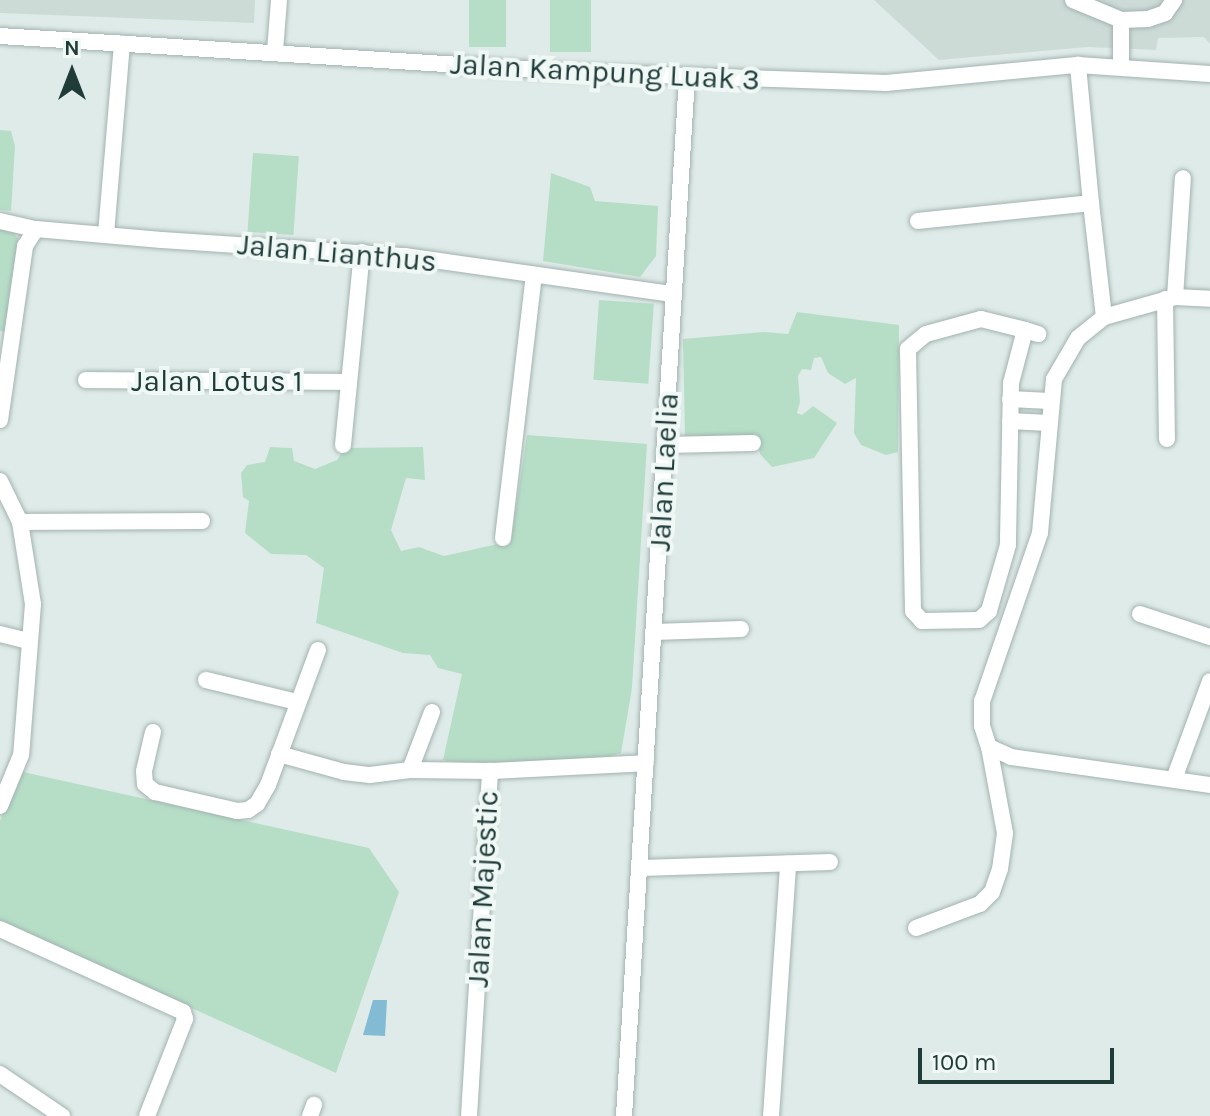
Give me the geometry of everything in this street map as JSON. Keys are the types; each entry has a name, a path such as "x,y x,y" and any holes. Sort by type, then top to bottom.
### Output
{"street":[{"path":"275,51 279,0"},
{"path":"1073,0 1148,19 1165,13 1174,0"},
{"path":"1108,11 1121,67"},
{"name":"Jalan Kampung Luak 3","path":"0,36 687,77 886,83 1078,65 1210,74"},
{"path":"106,234 122,44"},
{"path":"1078,65 1104,317"},
{"name":"Jalan Laelia","path":"624,1116 687,77"},
{"path":"1167,439 1170,298 1183,178"},
{"path":"918,221 1091,203"},
{"name":"Jalan Lianthus","path":"0,221 36,229 362,252 673,294"},
{"path":"0,420 25,246 36,229"},
{"path":"343,445 362,252"},
{"path":"503,538 534,275"},
{"path":"916,928 980,904 992,892 1000,869 1005,833 989,747 982,726 982,701 1040,533 1045,507 1049,401 1054,379 1078,338 1104,317 1170,298 1210,299"},
{"path":"981,319 1032,332 1011,383 1010,399 1008,545 989,611 979,620 922,621 913,611 908,349 926,334 981,319"},
{"name":"Jalan Lotus 1","path":"86,380 348,382"},
{"path":"1010,399 1049,401"},
{"path":"1010,421 1048,423"},
{"path":"666,445 753,443"},
{"path":"0,481 20,522 33,589 21,755 6,769 0,806"},
{"path":"20,522 202,521"},
{"path":"1140,614 1210,637"},
{"path":"655,632 741,629"},
{"path":"0,634 29,641"},
{"path":"153,732 144,771 145,784 155,792 237,811 248,810 257,804 279,754 318,650"},
{"path":"206,680 297,702"},
{"path":"1174,779 1210,681"},
{"path":"410,770 432,712"},
{"path":"989,747 1011,757 1210,785"},
{"path":"279,754 344,772 370,775 410,770 490,771"},
{"name":"Jalan Majestic","path":"469,1116 490,771 646,763"},
{"path":"641,868 830,862"},
{"path":"771,1116 788,864"},
{"path":"0,929 183,1012 185,1019 147,1116"},
{"path":"0,1074 62,1116"}],"shaded area":[{"path":"0,0 255,0 254,23 0,13"},
{"path":"874,0 1210,0 1210,44 1204,37 1158,38 1156,50 1088,47 939,60"}],"green space":[{"path":"469,0 506,0 506,47 469,47"},
{"path":"550,0 591,0 591,52 550,52"},
{"path":"0,130 11,131 15,146 11,211 0,210"},
{"path":"253,153 299,156 293,235 247,232"},
{"path":"551,173 590,187 595,201 658,206 656,256 640,277 543,261"},
{"path":"0,229 13,230 18,239 7,332 0,331"},
{"path":"599,300 654,304 648,384 593,380"},
{"path":"797,312 899,325 898,452 886,455 861,445 854,433 856,378 845,384 828,373 821,357 814,358 811,370 802,369 798,376 800,402 797,413 802,415 813,406 837,423 814,458 772,467 760,454 757,438 685,436 683,339 765,332 788,334"},
{"path":"527,435 647,444 632,688 621,753 602,759 471,765 443,760 462,674 438,668 430,655 403,653 316,623 324,568 306,555 271,554 245,533 249,501 243,497 241,473 247,465 265,462 270,447 292,448 294,461 315,469 337,460 345,448 423,447 425,480 406,478 391,530 401,551 419,547 444,556 511,541"},
{"path":"23,772 369,848 399,892 336,1073 0,922 0,821 16,781"}],"water":[{"path":"373,1000 387,1000 385,1036 363,1035"}]}
